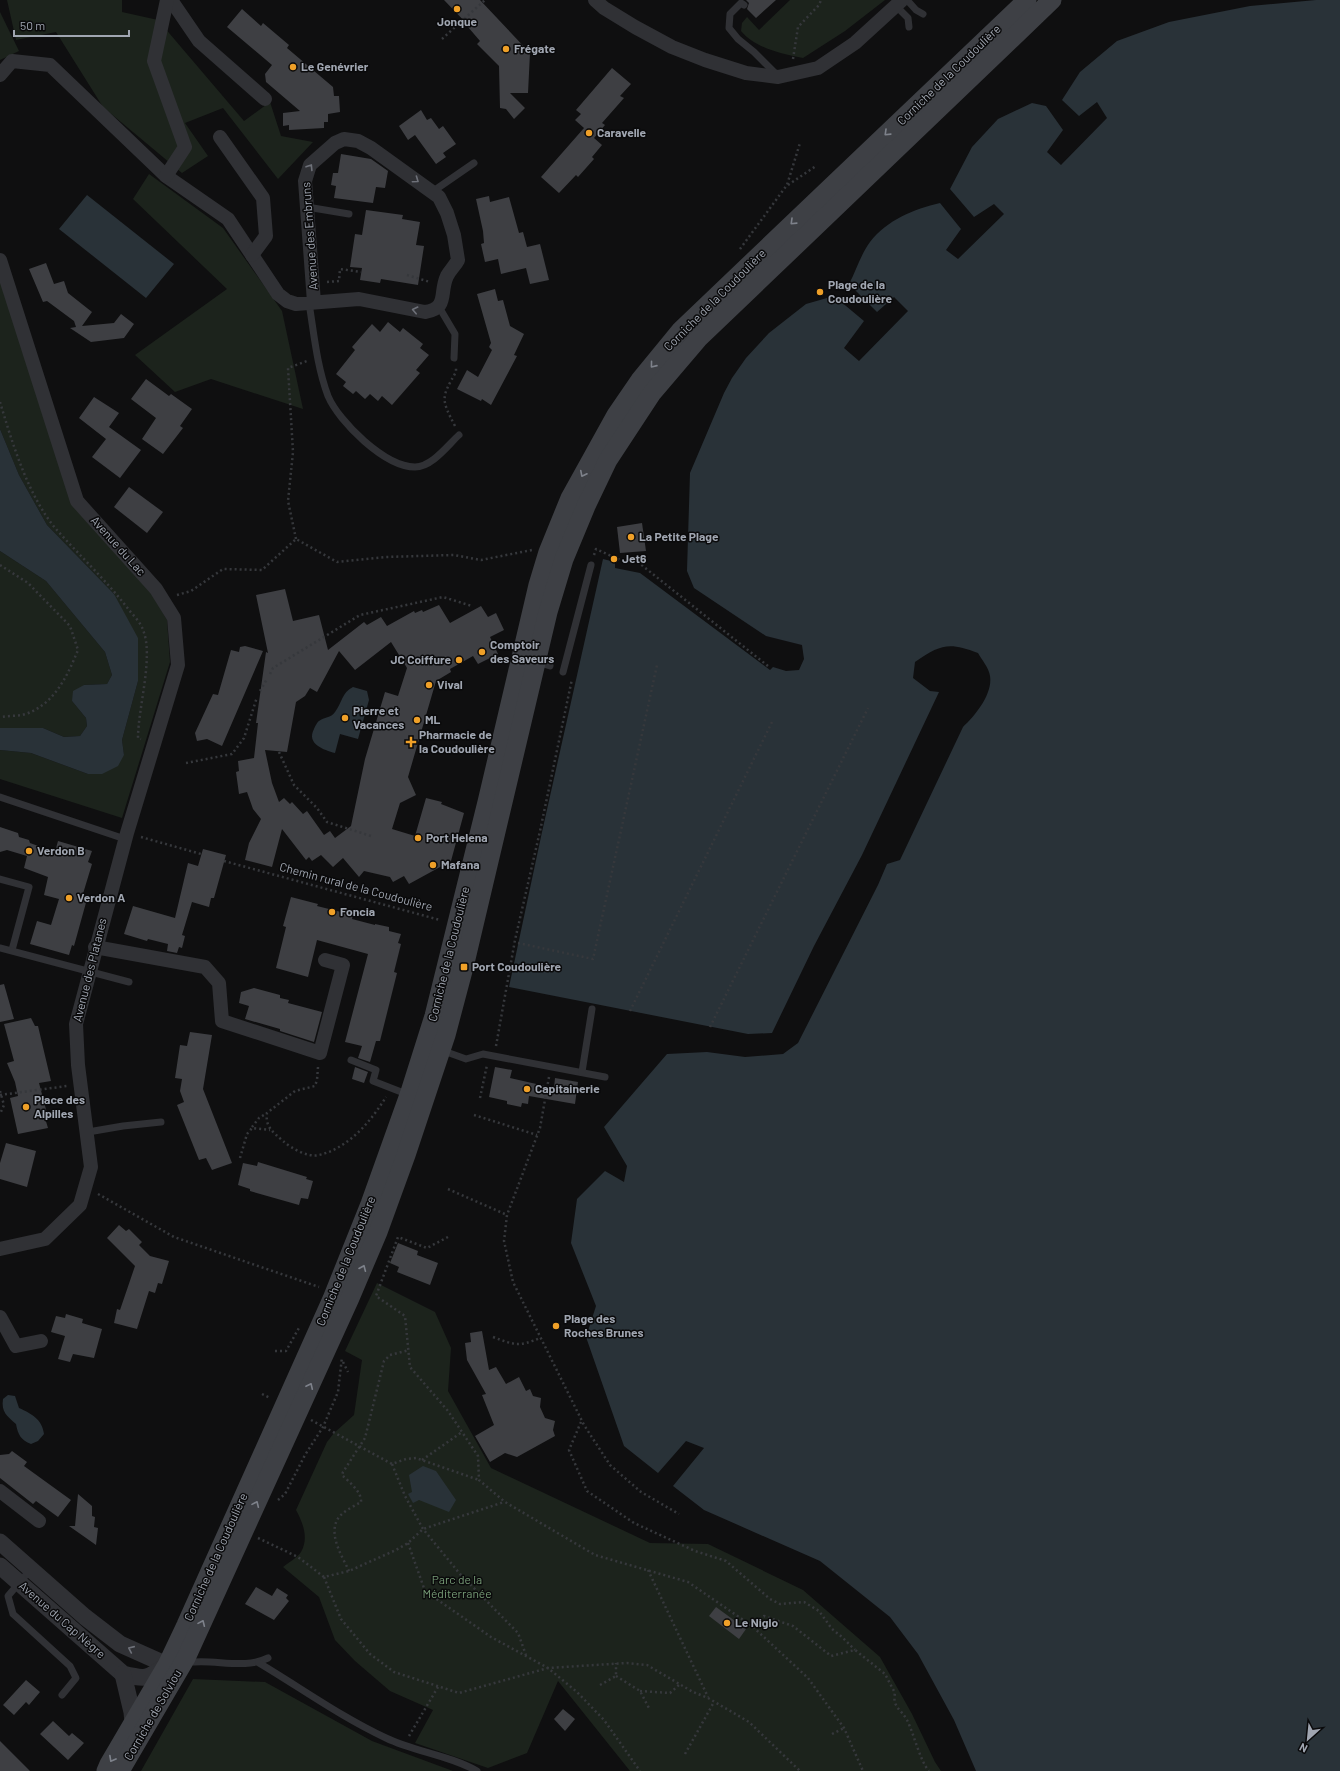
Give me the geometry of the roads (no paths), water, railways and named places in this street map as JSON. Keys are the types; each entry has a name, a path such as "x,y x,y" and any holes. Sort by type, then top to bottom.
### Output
{"main road":[{"name":"Corniche de la Coudoulière","path":"106,1771 166,1665 334,1293 370,1204 401,1092 433,1047 473,930 530,663 536,592 548,552 570,498 616,415 640,380 681,330 1027,0"},
{"name":"Corniche de la Coudoulière","path":"186,1658 350,1298 378,1232 406,1155 433,1047 484,799 548,612 564,558 586,506 608,460 652,393 698,339 1052,0"},
{"path":"166,1665 186,1658"},
{"name":"Corniche de Solviou","path":"120,1771 186,1658"}],"street":[{"path":"166,176 185,147 154,60 167,0"},
{"path":"171,0 199,41 265,99"},
{"path":"595,0 604,8 644,33 685,52 746,73 778,77 818,68 855,43 902,2"},
{"name":"Avenue des Embruns","path":"0,75 12,61 50,65 166,176 228,220 278,294 292,303 312,303 359,299 425,312 434,311 442,301 444,286 448,275 458,260 457,247 442,202 432,192 371,148 344,138 334,143 308,168 305,181 313,283 312,303"},
{"path":"220,137 263,198 266,236 252,255"},
{"name":"Avenue du Lac","path":"0,260 77,501 156,589 174,618 178,665 126,836"},
{"name":"Avenue des Platanes","path":"0,1249 44,1239 80,1205 91,1167 88,1132 81,1084 76,1024 95,947 126,836"},
{"path":"95,947 205,967 219,983 222,1021 319,1053 343,965 325,960"},
{"path":"0,1317 16,1346 41,1341"},
{"path":"0,1491 39,1521"},
{"path":"0,1542 85,1617 120,1644 166,1665 166,1678 135,1735 133,1750"},
{"name":"Avenue du Cap Nègre","path":"0,1566 123,1674 140,1678 148,1678 166,1665"},
{"path":"123,1674 132,1712 133,1723"}],"lane":[{"path":"902,2 924,14"},
{"path":"902,2 908,18 909,27"},
{"path":"744,5 742,3 730,14 729,28 738,40 754,52 778,77"},
{"path":"432,192 474,163"},
{"path":"307,207 349,214"},
{"path":"312,303 316,350 329,397 336,412 346,425 383,455 415,467 422,465 435,457 459,435"},
{"path":"439,306 455,334 454,358"},
{"path":"563,672 591,565"},
{"path":"0,797 126,836"},
{"path":"0,879 29,887 12,950"},
{"path":"0,948 89,970 129,982"},
{"path":"582,1072 592,1010"},
{"path":"433,1047 466,1059 482,1054 605,1077"},
{"path":"351,1060 376,1070 373,1082 401,1092"},
{"path":"88,1132 161,1122"},
{"path":"31,1568 8,1596 13,1614 70,1666 76,1678 62,1695"},
{"path":"186,1658 194,1662 259,1663 268,1658"},
{"path":"259,1663 353,1721 386,1738 463,1763 477,1771"}],"place":[{"name":"Jonque","path":"457,9"},
{"name":"Frégate","path":"506,49"},
{"name":"Le Genévrier","path":"293,67"},
{"name":"Caravelle","path":"589,133"},
{"name":"Plage de la Coudoulière","path":"820,292"},
{"name":"La Petite Plage","path":"631,537"},
{"name":"Jet6","path":"614,559"},
{"name":"Comptoir des Saveurs","path":"482,652"},
{"name":"JC Coiffure","path":"459,660"},
{"name":"Vival","path":"429,685"},
{"name":"Pierre et Vacances","path":"345,718"},
{"name":"ML","path":"417,720"},
{"name":"Pharmacie de la Coudoulière","path":"411,742"},
{"name":"Port Helena","path":"418,838"},
{"name":"Verdon B","path":"29,851"},
{"name":"Mafana","path":"433,865"},
{"name":"Verdon A","path":"69,898"},
{"name":"Foncia","path":"332,912"},
{"name":"Port Coudoulière","path":"464,967"},
{"name":"Capitainerie","path":"527,1089"},
{"name":"Place des Alpilles","path":"26,1107"},
{"name":"Plage des Roches Brunes","path":"556,1326"},
{"name":"Le Niglo","path":"727,1623"}],"park label":[{"name":"Parc de la Méditerranée","path":"457,1587"}]}
